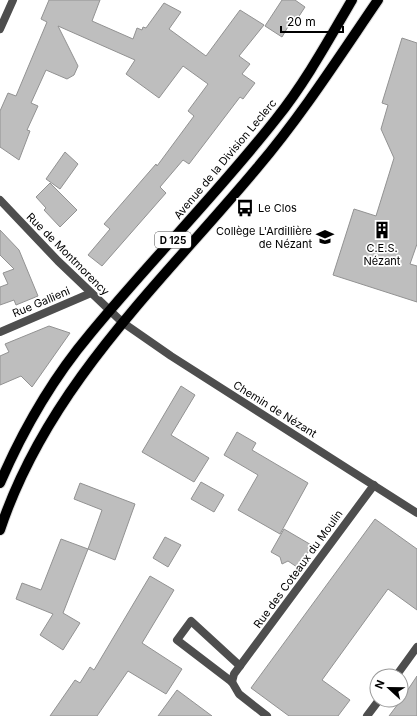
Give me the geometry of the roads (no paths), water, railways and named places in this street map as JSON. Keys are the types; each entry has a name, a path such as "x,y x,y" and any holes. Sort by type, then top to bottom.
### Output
{"main road":[{"name":"Avenue de la Division Leclerc","path":"0,483 23,434 41,404 90,334 226,180 276,118 300,85 352,0"},
{"name":"D 125","path":"0,530 15,491 45,432 82,373 122,322 258,168 296,119 378,0"}],"street":[{"path":"0,28 13,0"},
{"name":"Rue de Montmorency","path":"0,200 110,312 122,322"},
{"name":"Rue Gallieni","path":"0,332 91,293"},
{"name":"Chemin de Nézant","path":"122,322 171,356 417,513"},
{"name":"Rue des Coteaux du Moulin","path":"232,682 234,674 374,485"},
{"path":"240,666 191,621 177,640 232,682 239,694 267,716"},
{"path":"402,668 417,647"}],"place":[{"name":"Le Clos","path":"245,208"},
{"name":"C.E.S. Nézant","path":"382,230"},
{"name":"Collège L'Ardillière de Nézant","path":"325,237"}]}
